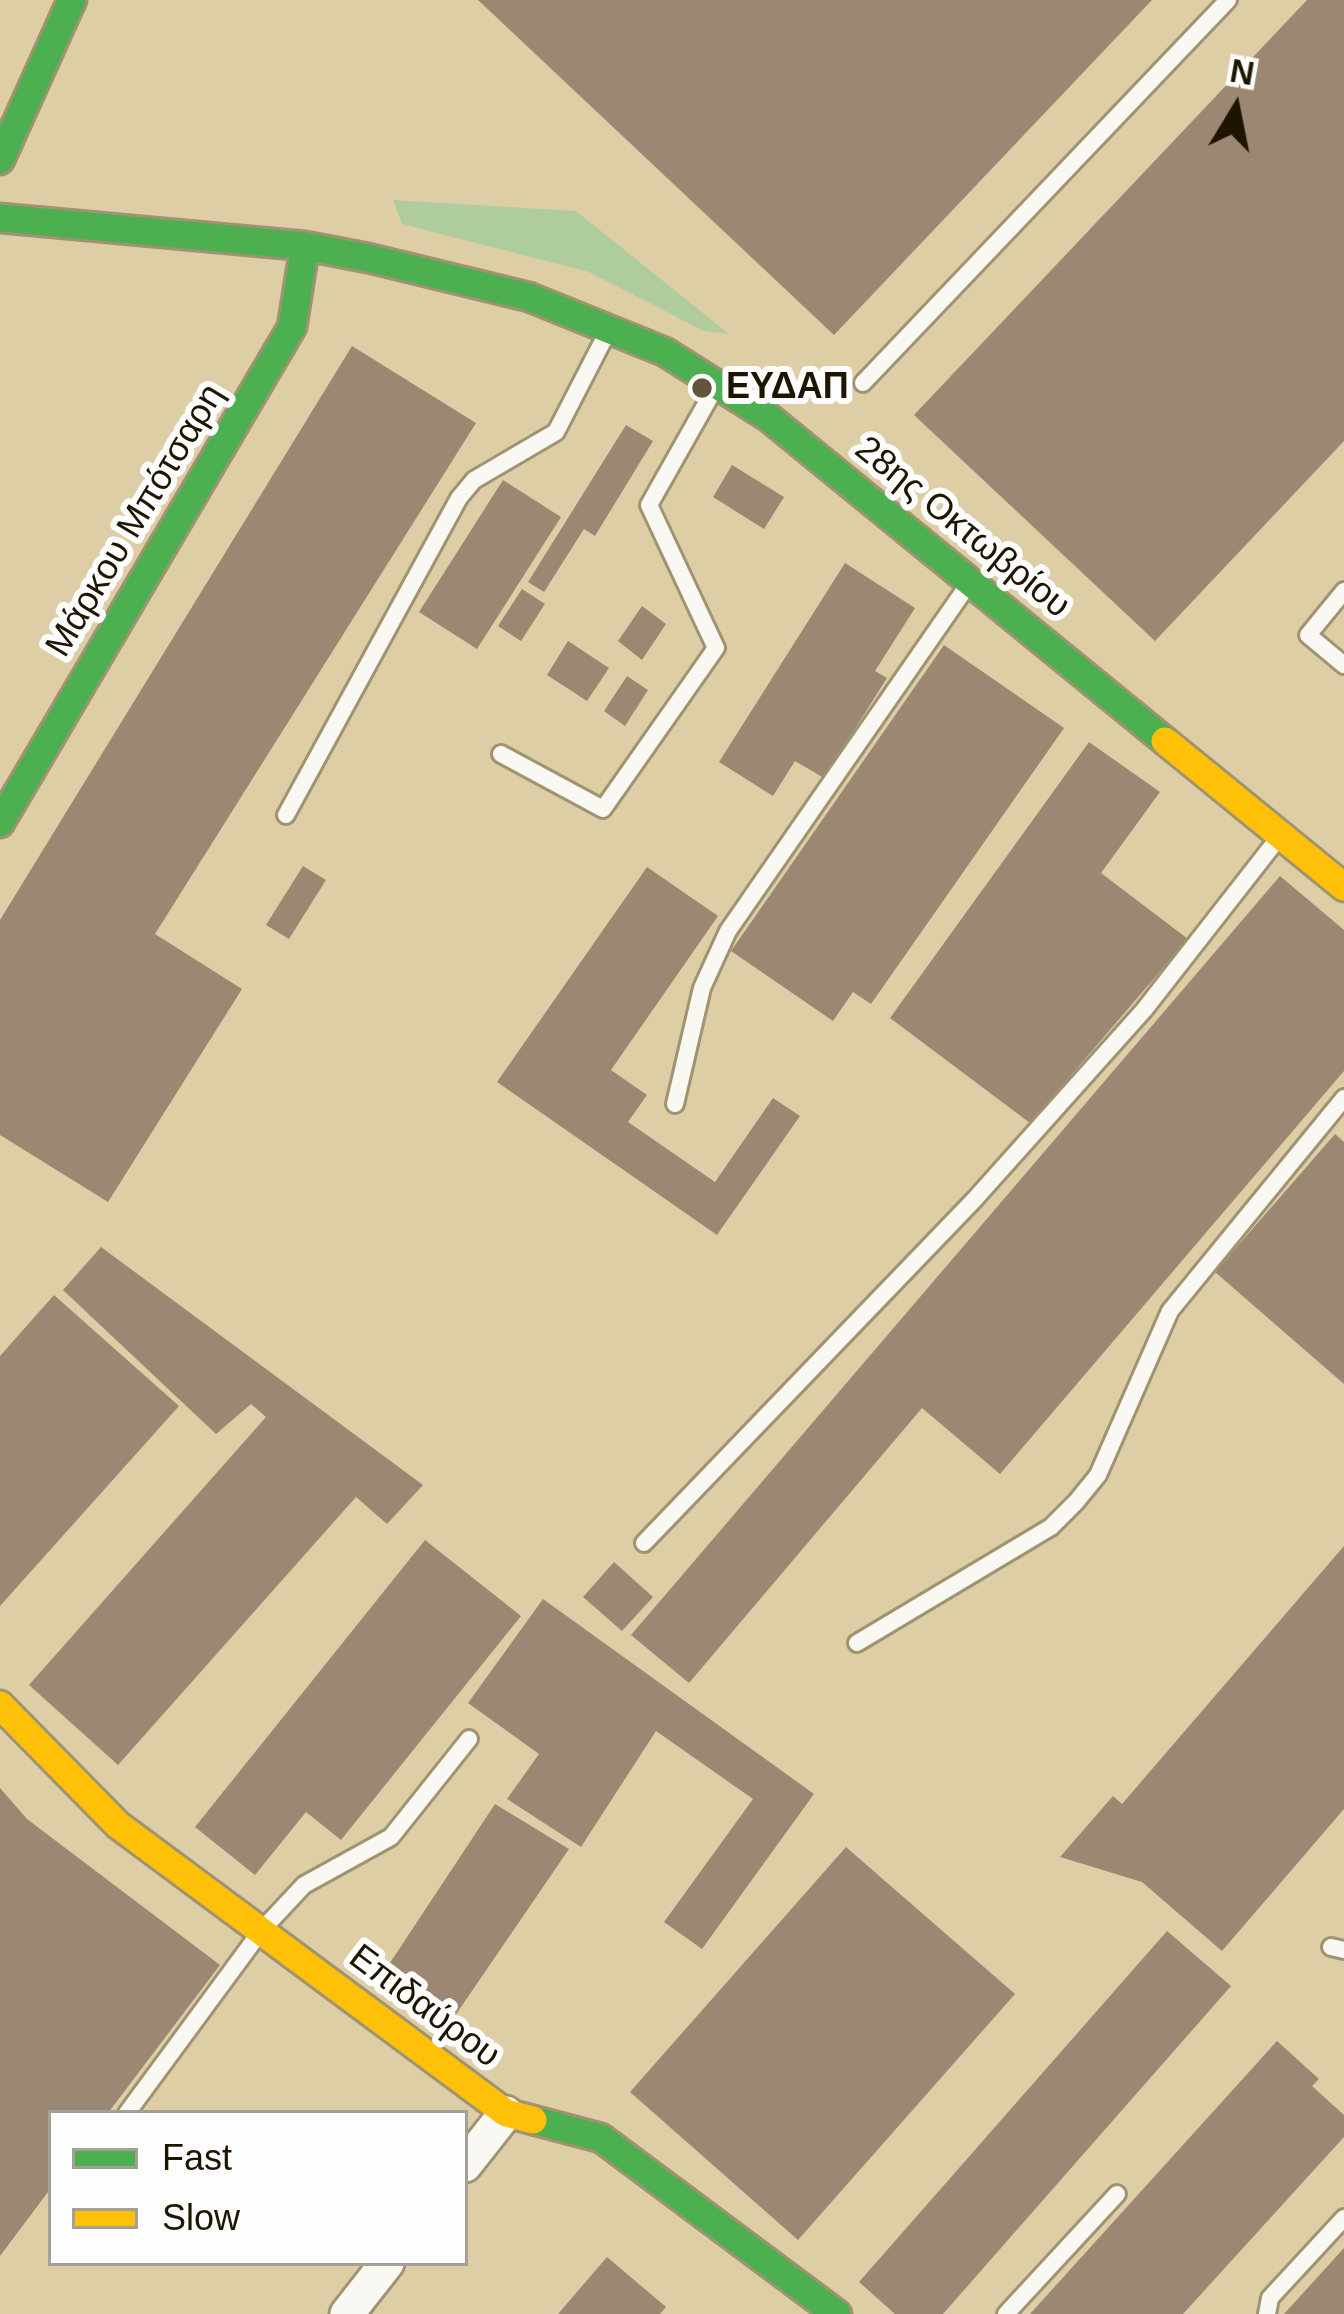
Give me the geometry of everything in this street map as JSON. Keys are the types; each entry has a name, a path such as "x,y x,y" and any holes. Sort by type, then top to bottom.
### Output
{"street":[{"path":"0,160 32,79 72,0"},
{"name":"28ης Οκτωβρίου","path":"0,218 305,246 529,297 610,327 718,382 1344,887"},
{"name":"Μάρκου Μπότσαρη","path":"0,823 292,327 305,246"},
{"name":"Επιδαύρου","path":"0,1705 103,1812 506,2113 601,2138 836,2314"},
{"path":"468,2161 506,2113"},
{"path":"347,2314 385,2266"}],"lane":[{"path":"863,383 1228,0"},
{"path":"286,815 459,498 474,480 556,432 610,327"},
{"path":"501,754 603,809 716,648 649,505 718,382"},
{"path":"675,1104 702,988 728,932 970,581"},
{"path":"1344,591 1308,635 1344,664"},
{"path":"644,1543 974,1200 1144,1010 1280,836"},
{"path":"856,1643 1052,1527 1076,1502 1098,1475 1171,1310 1343,1101"},
{"path":"129,2110 261,1930 304,1885 391,1837 469,1739"},
{"path":"1006,2314 1117,2194"},
{"path":"1267,2314 1270,2298 1344,2218"}],"green space":[{"path":"393,200 576,211 729,334 704,331 589,272 402,224"}],"building":[{"path":"478,0 1152,0 834,335"},
{"path":"1307,0 1344,0 1344,441 1155,641 914,415"},
{"path":"352,346 476,423 155,934 242,989 108,1202 0,1135 0,920"},
{"path":"626,425 653,441 595,536 584,529 544,592 528,582"},
{"path":"732,465 784,497 764,529 713,497"},
{"path":"503,480 561,517 477,649 419,612"},
{"path":"845,563 915,608 875,671 887,678 824,778 795,761 773,796 719,762"},
{"path":"522,589 545,604 521,641 498,626"},
{"path":"642,606 666,624 642,660 618,641"},
{"path":"568,641 609,668 587,701 547,675"},
{"path":"944,645 1064,728 871,1004 853,992 833,1021 731,951"},
{"path":"627,676 648,690 625,726 604,711"},
{"path":"1089,742 1160,792 1101,873 1188,939 1030,1123 890,1018"},
{"path":"303,866 326,880 289,939 266,925"},
{"path":"647,867 718,916 611,1070 647,1095 628,1122 715,1182 773,1098 800,1116 717,1235 497,1082"},
{"path":"1280,876 1344,930 1344,1071 1000,1474 922,1408 689,1683 631,1635"},
{"path":"1335,1134 1344,1142 1344,1384 1215,1272"},
{"path":"101,1247 423,1485 387,1524 356,1497 118,1765 29,1685 266,1417 251,1404 216,1434 63,1290"},
{"path":"54,1295 179,1406 0,1606 0,1356"},
{"path":"425,1540 521,1616 341,1840 306,1812 255,1875 195,1827"},
{"path":"1344,1546 1344,1809 1222,1951 1142,1882 1060,1857 1113,1796 1122,1804"},
{"path":"614,1562 653,1597 622,1631 583,1597"},
{"path":"543,1599 814,1794 702,1949 664,1922 753,1799 656,1731 581,1847 507,1799 539,1754 468,1703"},
{"path":"0,1788 27,1819 220,1965 110,2110 48,2110 48,2192 0,2256"},
{"path":"495,1804 569,1849 448,2026 380,1978"},
{"path":"846,1847 1015,1994 798,2240 630,2092"},
{"path":"1167,1931 1231,1986 943,2314 895,2314 859,2282"},
{"path":"1277,2041 1319,2079 1312,2086 1344,2115 1344,2137 1183,2314 1030,2314"},
{"path":"1344,2248 1344,2314 1284,2314"},
{"path":"607,2257 666,2307 660,2314 558,2314"}],"traffic: fast":[{"path":"0,160 72,0"},
{"path":"0,218 305,246 368,258 529,297 665,352 768,417 1165,741"},
{"path":"0,823 292,327 305,246"},
{"path":"533,2120 601,2138 837,2314"}],"traffic: slow":[{"path":"1165,741 1344,887"},
{"path":"0,1705 118,1825 506,2113 533,2120"}],"place":[{"name":"ΕΥΔΑΠ","path":"702,388"}]}
